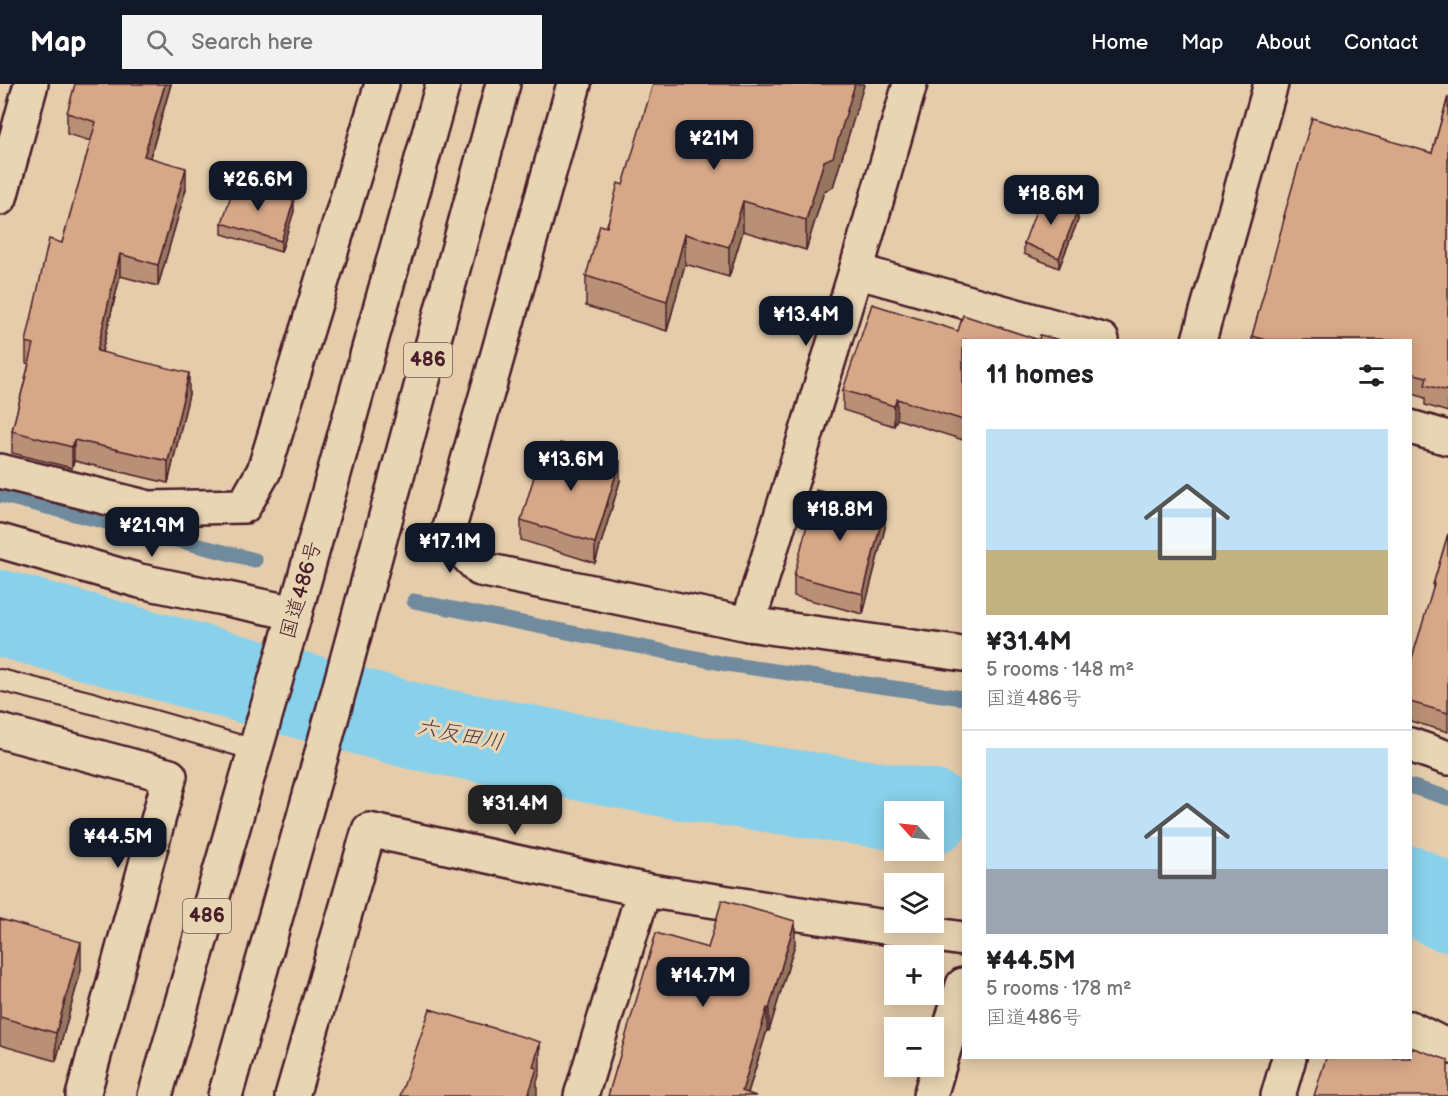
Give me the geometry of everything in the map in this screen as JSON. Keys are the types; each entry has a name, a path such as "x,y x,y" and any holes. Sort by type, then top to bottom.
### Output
{"main road":[{"path":"0,198 31,84"},
{"path":"0,471 149,508 244,506 264,471 382,84"},
{"name":"国道486号","path":"155,1096 443,84"},
{"name":"486","path":"225,1096 323,749 503,84"},
{"path":"574,84 447,535 480,569 748,624 962,654"},
{"path":"748,624 856,271 910,84"},
{"path":"1199,339 1271,84"},
{"path":"856,271 1098,339"},
{"path":"1412,429 1448,438"},
{"path":"0,541 140,581 292,620"},
{"path":"0,731 170,776 83,1096"},
{"path":"1412,746 1448,758"},
{"path":"292,1096 369,830 644,890 962,939"},
{"path":"581,1096 644,890"},
{"path":"930,1096 962,988"},
{"path":"1412,1029 1448,1047"},
{"path":"1278,1096 1289,1059"}],"lane":[{"path":"0,680 257,743"}],"building":[{"path":"75,84 165,84 144,156 186,168 158,265 120,254 97,351 189,373 168,461 74,440 72,447 12,431 34,344 26,342 49,239 62,243 96,122 67,113"},
{"path":"653,84 855,84 833,157 824,161 806,220 743,201 729,247 685,234 667,301 586,276 600,225 607,227 618,183 623,185"},
{"path":"1448,97 1448,391 1425,385 1427,377 1412,373 1412,339 1263,339 1252,336 1312,118 1432,153"},
{"path":"235,183 294,200 281,241 222,223"},
{"path":"1042,195 1078,209 1059,258 1024,243"},
{"path":"872,304 958,331 963,315 1036,339 962,339 962,420 897,399 894,406 843,390"},
{"path":"1040,335 1056,339 1039,339"},
{"path":"560,443 620,461 595,543 521,520 540,457 554,461"},
{"path":"816,490 885,507 863,594 794,576"},
{"path":"1448,534 1448,713 1412,703 1412,658"},
{"path":"722,900 795,921 742,1091 756,1096 608,1096 656,933 708,948"},
{"path":"0,919 81,942 56,1033 0,1017"},
{"path":"430,1009 540,1042 533,1067 537,1068 528,1096 400,1096"},
{"path":"1412,1048 1448,1060 1448,1096 1314,1096 1326,1059 1412,1059"}],"waterway":[{"path":"0,495 255,560"},
{"path":"414,601 726,664 962,698"},
{"name":"六反田川","path":"0,613 417,727 683,777 884,805"},
{"path":"1412,787 1448,798"},
{"name":"六反田川","path":"1412,890 1448,909"}]}
